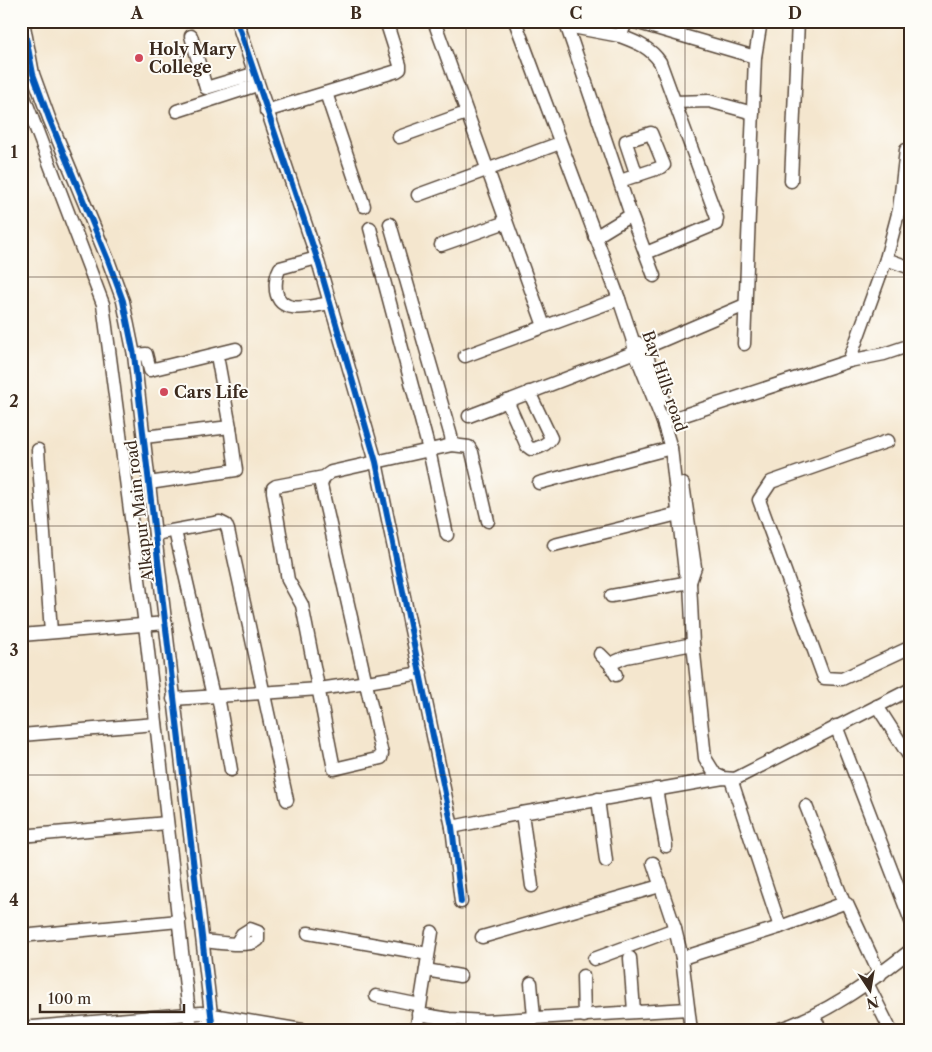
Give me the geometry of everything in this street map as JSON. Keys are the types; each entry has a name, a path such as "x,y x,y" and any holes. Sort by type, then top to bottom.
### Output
{"street":[{"name":"Alkapur Main road","path":"23,21 33,74 123,301 134,355 166,623 173,699 214,1022"},
{"path":"236,21 255,80 269,110"},
{"path":"246,21 269,110 317,258 376,462 452,827 462,902"},
{"path":"434,21 544,326"},
{"name":"Bay Hills road","path":"516,21 632,338 640,350"},
{"path":"620,36 627,21"},
{"path":"632,21 755,57"},
{"path":"744,344 752,113 755,57 761,21"},
{"path":"791,181 798,21"},
{"path":"269,110 400,69 391,23"},
{"path":"566,23 620,36 642,44 654,53 660,62 717,218 716,224 646,253"},
{"path":"566,23 631,215 654,276"},
{"path":"191,36 206,88 255,80"},
{"path":"177,111 255,80"},
{"name":"Alkapur Main road","path":"21,89 100,297 104,316 145,624 190,1024"},
{"path":"326,93 364,206"},
{"path":"674,102 709,101 752,113"},
{"path":"399,137 466,113"},
{"path":"418,196 560,143"},
{"path":"849,361 905,210 906,150"},
{"path":"620,181 637,176"},
{"path":"594,237 631,215"},
{"path":"441,246 506,222"},
{"path":"390,224 452,445"},
{"path":"370,228 429,450 447,535"},
{"path":"317,258 280,268 276,274 277,297 282,304 291,308 330,303"},
{"path":"886,259 911,268"},
{"path":"100,297 119,290"},
{"path":"465,356 619,299"},
{"path":"469,416 640,350 745,305"},
{"path":"667,421 849,361 884,354 911,345"},
{"path":"134,355 146,354 150,370 236,349"},
{"path":"611,596 690,582 695,567 675,434 667,421 640,350"},
{"path":"149,483 236,470 218,361"},
{"path":"507,401 528,446 534,449 550,441 551,438 529,392"},
{"name":"Bay Hills road","path":"667,421 685,572 690,582 693,644 705,758 715,774 727,778"},
{"path":"144,437 230,427"},
{"path":"888,441 771,482 759,500 824,678 842,679 911,646"},
{"path":"324,477 321,484 382,754 381,758 334,769 302,605 288,580 273,488 324,477 331,472 452,445 469,447 472,452 488,522"},
{"path":"539,483 671,448"},
{"path":"38,450 51,632"},
{"path":"554,545 678,514"},
{"path":"155,534 220,522 228,530 287,800"},
{"path":"176,531 216,696 231,770"},
{"path":"21,635 166,623"},
{"path":"600,654 613,669 626,657 693,644"},
{"path":"173,699 319,689 421,673"},
{"path":"452,827 656,789 727,778 735,779 911,689"},
{"path":"877,706 911,760"},
{"path":"21,735 156,724"},
{"path":"836,726 911,921"},
{"path":"727,778 780,927"},
{"path":"656,789 666,846"},
{"path":"598,799 606,861"},
{"path":"806,806 844,903 847,904 880,975"},
{"path":"522,813 532,886"},
{"path":"21,836 167,823"},
{"path":"653,863 675,929 682,958 691,1031"},
{"path":"482,937 660,886"},
{"path":"682,958 780,927 844,903"},
{"path":"21,936 179,921"},
{"path":"594,959 675,929"},
{"path":"416,1031 432,932"},
{"path":"308,934 428,954"},
{"path":"203,941 236,944"},
{"path":"774,1031 814,1016 880,975 911,950"},
{"path":"630,958 634,1011"},
{"path":"426,970 460,976"},
{"path":"583,976 584,1016"},
{"path":"531,983 534,1017"},
{"path":"867,983 891,1031"},
{"path":"376,996 449,1019 485,1021 688,1009"},
{"path":"814,1016 822,1031"},
{"path":"21,1028 214,1022 308,1031"},
{"path":"155,1031 190,1024"}],"cycle path":[{"path":"23,21 33,74 123,301 134,355 213,1031"},
{"path":"237,21 317,258 376,462 452,827 461,902"}],"place":[{"name":"Holy Mary College","path":"139,58"},
{"name":"Cars Life","path":"164,392"}]}
